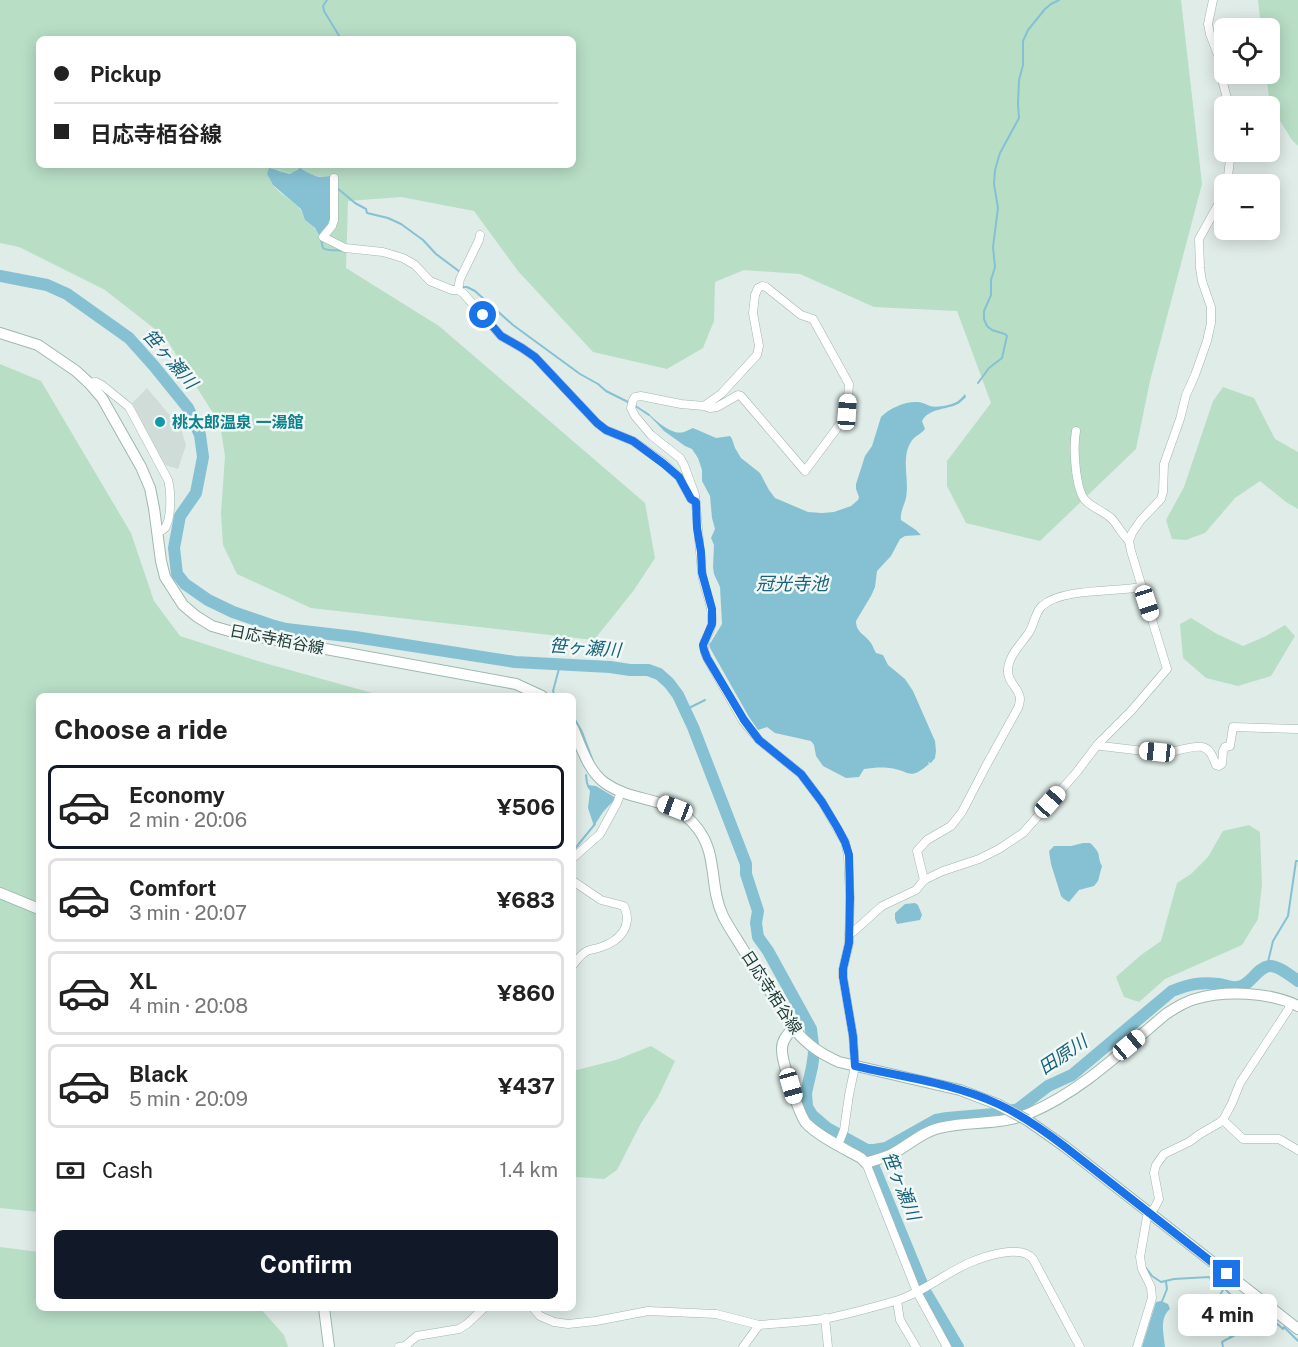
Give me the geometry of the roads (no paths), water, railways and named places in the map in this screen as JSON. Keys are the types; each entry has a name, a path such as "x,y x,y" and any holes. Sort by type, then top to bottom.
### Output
{"main road":[{"name":"日応寺栢谷線","path":"0,333 38,345 76,371 102,398 141,467 150,488 165,577 183,605 196,616 212,626 233,632 516,684 536,693"},
{"name":"日応寺栢谷線","path":"576,734 592,769 604,782 621,792 675,808 696,827 706,841 709,850 715,893 723,916 793,1028 806,1044 822,1055 839,1062 960,1090 997,1104 1027,1120 1064,1146 1298,1329"},
{"path":"0,893 36,908"},
{"path":"793,1028 786,1036 782,1049 802,1117 813,1130 870,1162 891,1154 926,1133 942,1127 1027,1115 1047,1105 1075,1090 1166,1014 1179,1005 1195,999 1215,995 1273,996 1296,1005"},
{"path":"324,1311 329,1347"}],"street":[{"path":"1213,0 1208,24 1221,63 1226,96"},
{"path":"334,178 334,220 323,237 345,248 383,252 403,258 415,265 430,281 455,288 463,293 501,336 535,357 597,423 606,430 633,441 664,464 679,477 691,499 696,502"},
{"path":"1129,541 1142,519 1161,500 1164,464 1186,395 1207,341 1211,323 1211,307 1202,281 1199,239 1214,212"},
{"path":"455,288 480,235"},
{"path":"704,406 721,394 757,355 759,346 753,307 758,288 762,286 801,315 813,319 849,384 847,412 843,420 805,471 741,396 734,396 717,407 710,408 641,396 635,397 631,408 651,435 680,459 695,495 702,573 712,609 712,624 704,640 704,650 744,720 759,740 801,774 822,802 845,842 849,855 849,943 843,977 853,1036 855,1066 844,1130 839,1143"},
{"path":"89,383 96,382 102,385 129,407 168,480 171,501 167,524 157,533"},
{"path":"849,934 882,906 916,890 924,880 979,859 1023,833 1076,773 1098,744 1132,710 1167,669 1129,541 1112,519 1086,501 1083,495 1074,456 1076,431"},
{"path":"924,880 917,851 927,840 951,826 962,812 1018,708 1020,698 1010,682 1007,671 1010,660 1030,631 1041,607 1052,600 1078,593 1142,587"},
{"path":"1098,744 1157,752 1204,747 1219,766 1222,764 1225,747 1230,746 1233,727 1298,729"},
{"path":"576,855 600,834 621,792"},
{"path":"576,883 601,900 624,906 626,909 626,926 622,934 600,948 584,952 576,961"},
{"path":"1137,1347 1152,1298 1151,1287 1142,1269 1140,1257 1146,1223 1159,1199 1154,1169 1164,1154 1179,1148 1223,1120 1240,1083 1288,1010 1296,1005"},
{"path":"1223,1120 1243,1139 1274,1138 1298,1150"},
{"path":"870,1162 918,1292 947,1347"},
{"path":"536,1311 540,1316 554,1322 568,1324 648,1311 716,1314 759,1325 825,1318 897,1301 918,1292 969,1263 1004,1252 1025,1252 1034,1259 1080,1347"},
{"path":"897,1301 900,1320 916,1347"},
{"path":"399,1347 405,1346 417,1336 459,1329 481,1311"},
{"path":"825,1318 828,1347"},
{"path":"743,1347 759,1325"}],"water":[{"path":"269,168 290,174 300,168 317,176 331,177 330,219 328,225 320,233 305,220 301,209 273,185 267,174"},
{"name":"冠光寺池","path":"965,394 966,397 958,404 933,411 925,417 922,421 925,429 910,444 906,459 907,491 901,520 921,535 905,536 900,539 891,556 877,571 875,587 856,621 859,631 871,643 876,653 883,655 888,665 905,679 913,691 935,741 935,758 913,774 896,769 876,768 864,769 859,777 846,778 823,766 816,756 811,741 775,733 767,727 758,730 710,648 709,644 722,624 720,587 713,567 714,545 711,538 715,529 710,496 702,481 702,470 698,458 692,449 664,431 644,410 662,425 679,433 693,428 716,438 730,436 741,458 760,473 775,498 808,512 822,513 834,512 851,506 858,500 856,484 881,417 897,406 907,403 920,402 933,407 948,405 958,401"},
{"path":"587,785 596,786 616,798 594,826 588,808 590,791"},
{"path":"1090,843 1097,850 1102,866 1098,881 1094,886 1079,890 1069,902 1061,896 1049,851 1054,846"},
{"path":"915,903 922,915 920,920 897,924 895,913 905,904"},
{"path":"1161,1301 1168,1304 1170,1309 1163,1322 1165,1347 1142,1347 1156,1302"}],"waterway":[{"path":"327,0 323,6 324,11 339,36"},
{"path":"978,383 989,368 1002,358 1007,336 992,330 984,319 984,311 991,295 991,280 995,267 993,247 998,208 994,184 995,170 1000,153 1019,118 1019,80 1023,65 1023,41 1028,30 1045,9 1059,0"},
{"path":"336,187 366,209 367,213 401,224 423,240 436,254 460,272 459,274"},
{"path":"319,231 323,248 344,251"},
{"name":"笹ヶ瀬川","path":"0,276 47,285 67,294 129,338 188,408 200,435 203,457 196,493 180,516 174,548 177,574 185,584 208,600 233,612 286,629 355,637 515,662 648,670 659,674 669,683 678,695 693,727 746,864 746,874 758,911 756,923 758,937 811,1029 814,1053 806,1093 807,1107 812,1115 827,1128 867,1150 925,1291 958,1347"},
{"path":"460,287 467,287 475,291 513,325 580,374 628,402"},
{"path":"634,405 649,415"},
{"path":"554,693 560,665"},
{"path":"685,710 705,700"},
{"path":"576,721 593,761"},
{"path":"586,775 589,788"},
{"path":"576,847 595,824"},
{"path":"1267,966 1273,941 1288,916 1296,861 1298,861"},
{"name":"田原川","path":"867,1150 886,1148 936,1120 1018,1109 1048,1086 1072,1075 1172,991 1200,983 1242,986 1264,967 1269,966 1280,969 1298,981"},
{"path":"1146,1268 1161,1282 1209,1277 1217,1287 1223,1290 1214,1305 1230,1336"},
{"path":"1161,1304 1167,1289 1166,1282"},
{"path":"1226,1282 1225,1289 1234,1298 1251,1306 1267,1321 1273,1320 1283,1329 1284,1327 1298,1341"},
{"path":"1223,1347 1222,1342 1253,1325 1266,1321"}],"place":[{"name":"桃太郎温泉 一湯館","path":"160,422"}]}
